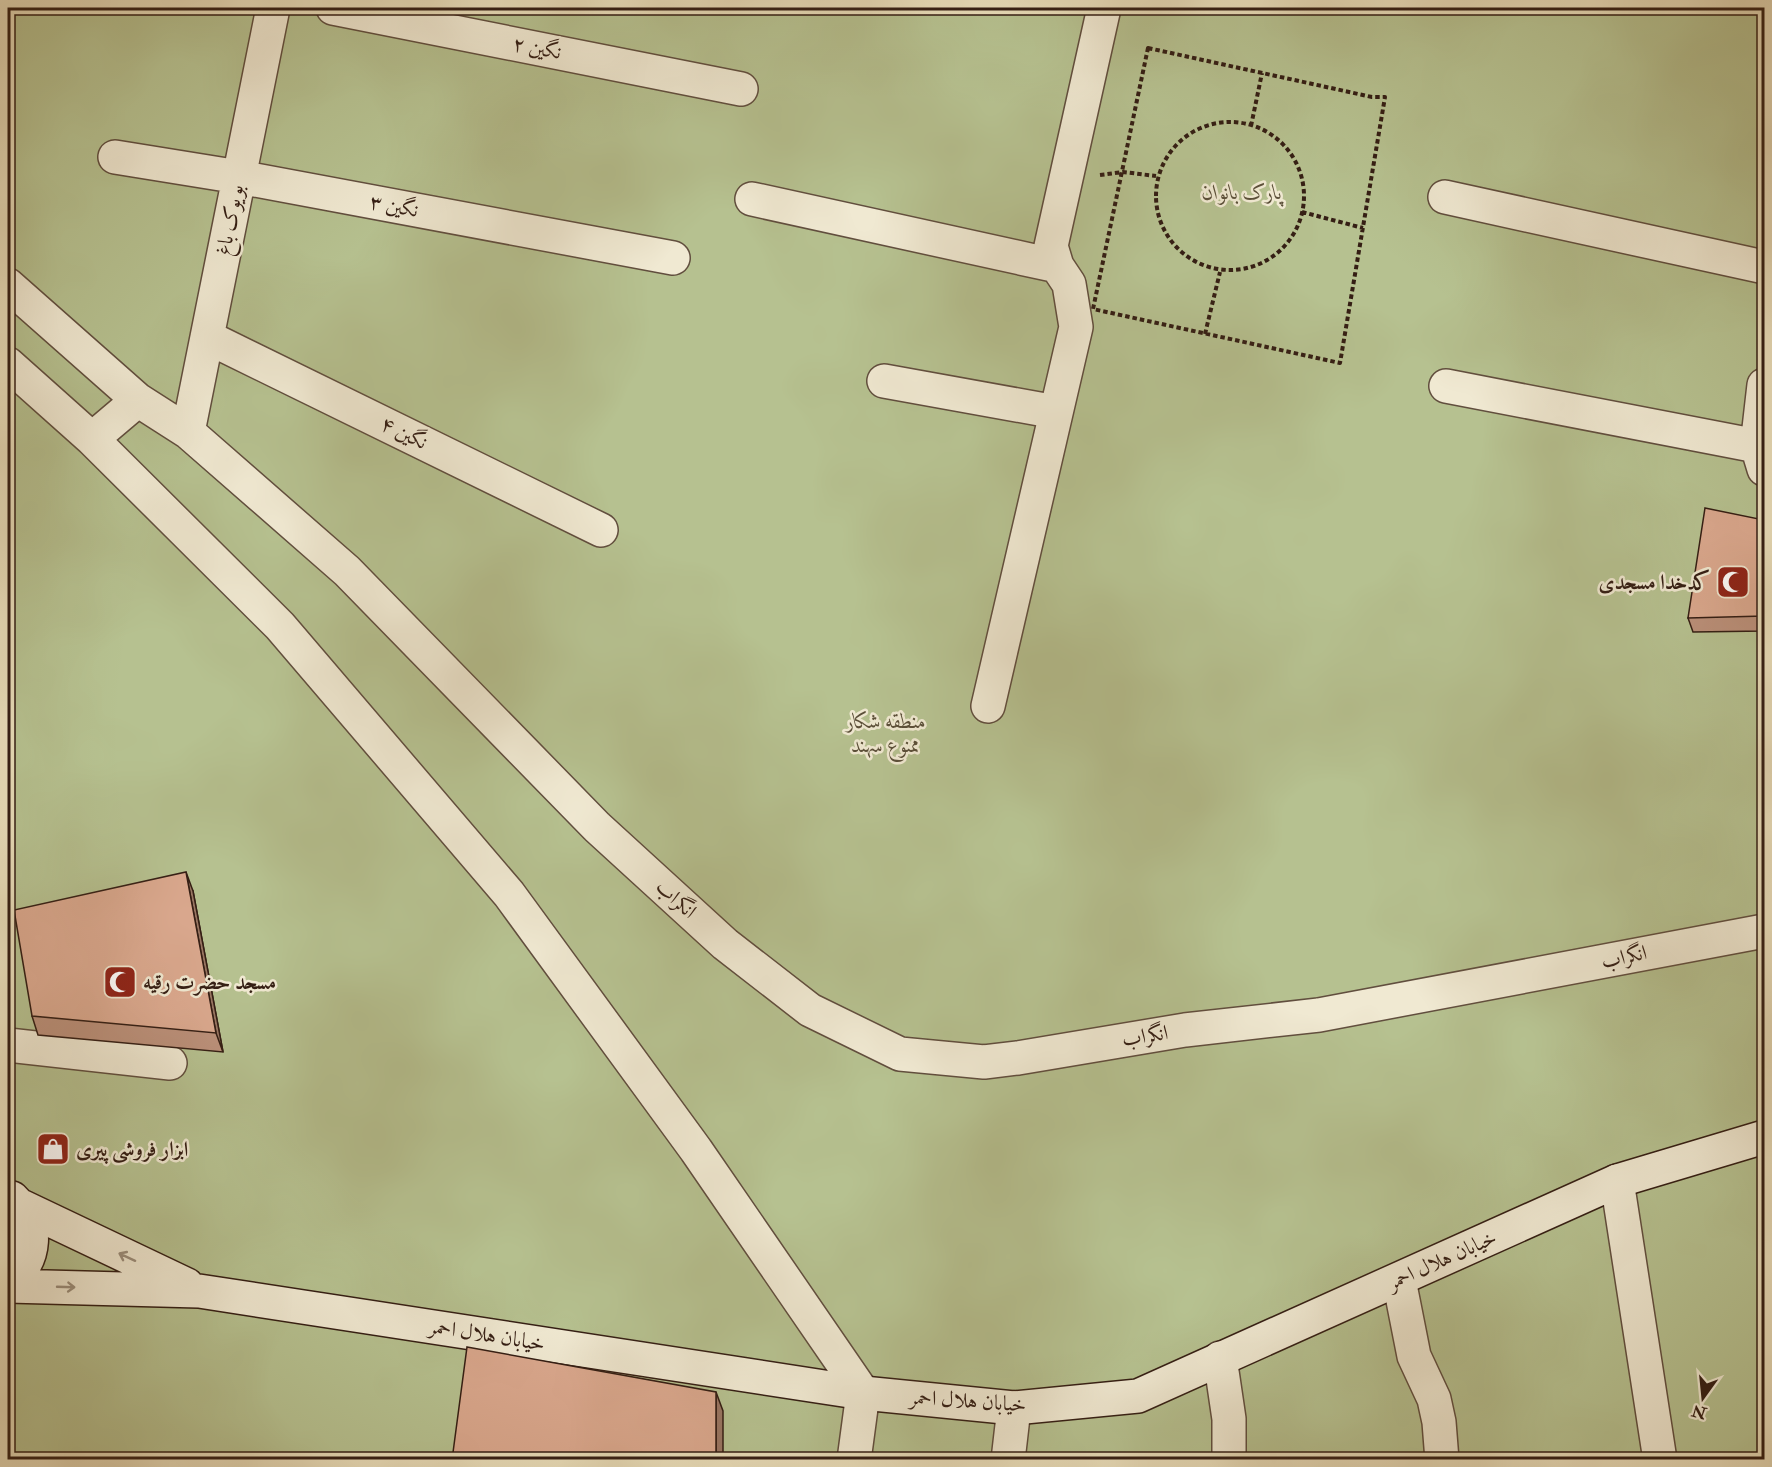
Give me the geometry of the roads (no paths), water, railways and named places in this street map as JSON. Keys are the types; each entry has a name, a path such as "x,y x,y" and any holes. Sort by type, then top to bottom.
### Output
{"street":[{"name":"بویوک باغ","path":"188,432 273,8"},
{"name":"نگین ۲","path":"333,8 741,89"},
{"path":"988,706 1076,327 1069,284 1057,266 1051,246 1104,8"},
{"name":"نگین ۳","path":"115,158 239,177 673,258"},
{"path":"1445,197 1764,267"},
{"path":"752,199 1057,266"},
{"name":"انگراب","path":"8,285 138,400 188,432 347,571 597,827 725,944 810,1010 900,1054 984,1062 1185,1030 1319,1015 1764,931"},
{"name":"نگین ۴","path":"207,337 601,530"},
{"path":"8,364 92,439 280,626 509,894 696,1150 862,1393 854,1460"},
{"path":"884,381 1056,412"},
{"path":"1446,386 1761,457 1764,385"},
{"path":"92,439 138,400"},
{"path":"8,1045 171,1063"},
{"name":"خیابان هلال احمر","path":"199,1291 862,1393 1014,1408 1138,1396 1617,1181 1764,1137"},
{"path":"1617,1181 1660,1460"},
{"path":"8,1285 20,1274 28,1258 32,1239 29,1221 11,1196"},
{"path":"11,1196 199,1291"},
{"path":"1399,1280 1414,1356 1434,1399 1439,1422 1442,1460"},
{"path":"8,1285 199,1291"},
{"path":"1220,1358 1229,1419 1229,1460"},
{"path":"1008,1460 1014,1408"}],"place":[{"name":"کدخدا مسجدی","path":"1733,582"},
{"name":"مسجد حضرت رقیه","path":"120,982"},
{"name":"ابزار فروشی پیری","path":"53,1149"}],"park label":[{"name":"پارک بانوان","path":"1242,192"},
{"name":"منطقه شکار ممنوع سهند","path":"886,733"}]}
